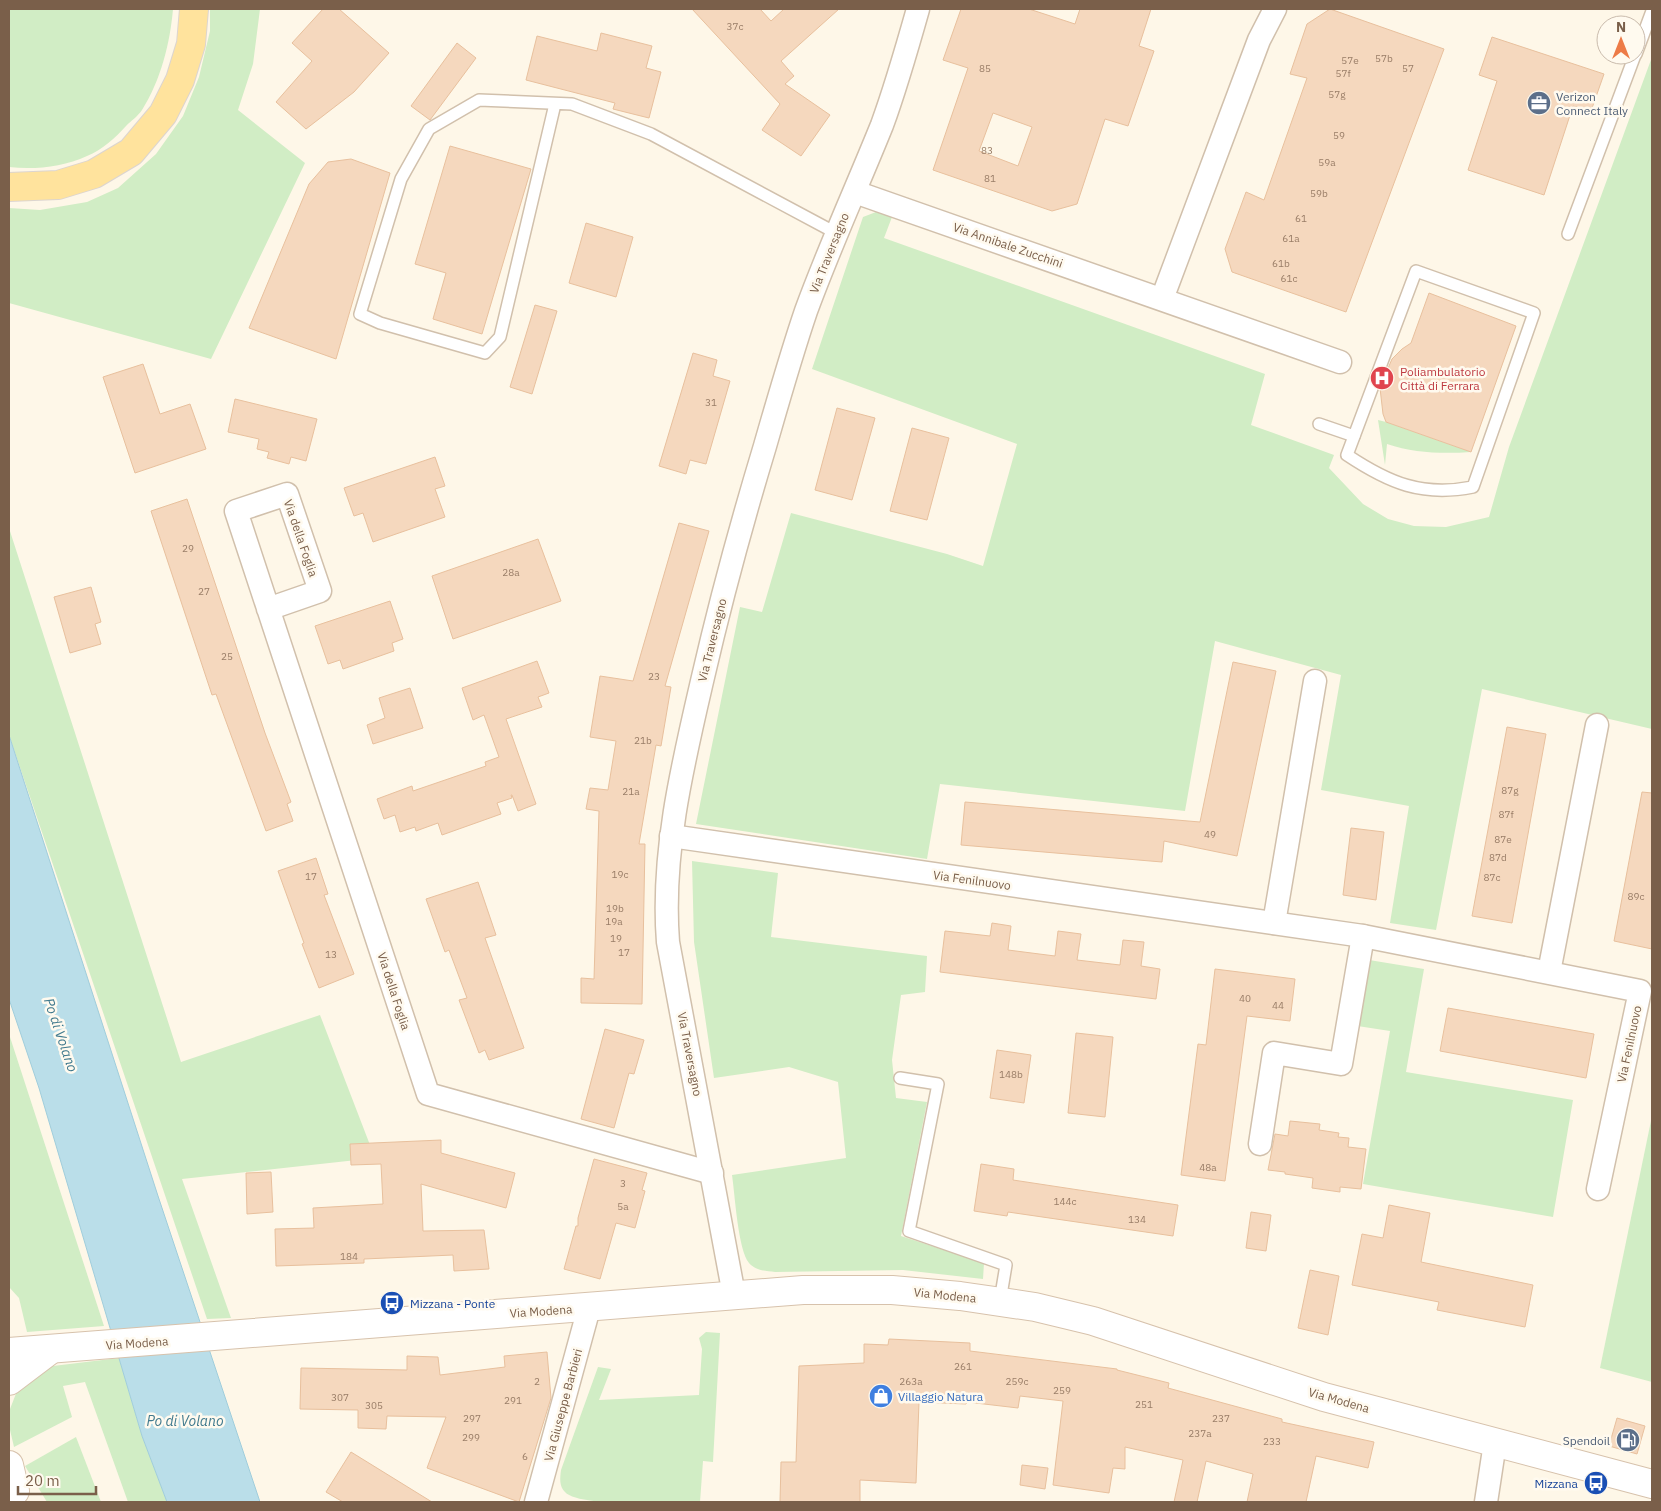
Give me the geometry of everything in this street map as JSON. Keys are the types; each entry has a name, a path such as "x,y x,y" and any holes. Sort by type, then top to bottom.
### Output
{"main road":[{"path":"9,188 58,185 94,174 131,152 163,114 180,80 191,44 194,9"},
{"name":"Via Modena","path":"11,1374 52,1349 84,1348 803,1290 892,1290 1000,1300 1035,1306 1093,1321 1324,1396 1652,1484"},
{"path":"9,1465 15,1492"}],"street":[{"name":"Via Traversagno","path":"734,1295 668,942 666,912 671,836 695,708 749,498 792,351 836,233 855,192 882,124 897,83 918,9"},
{"path":"1162,299 1259,40 1275,9"},
{"name":"Via Annibale Zucchini","path":"855,192 1340,362"},
{"name":"Via della Foglia","path":"268,609 320,592 287,494 236,511 268,609 428,1094 712,1173"},
{"path":"1274,923 1315,681"},
{"path":"1549,972 1597,725"},
{"name":"Via Fenilnuovo","path":"671,836 1363,936 1640,990 1598,1189"},
{"path":"1260,1144 1274,1053 1341,1064 1363,936"},
{"name":"Via Giuseppe Barbieri","path":"536,1502 589,1308"},
{"path":"1486,1502 1495,1443"}],"lane":[{"path":"1646,27 1652,11"},
{"path":"1568,234 1632,65"},
{"path":"555,104 500,337 485,352 380,323 360,314 401,180 429,129 479,100 572,104 651,134 836,233"},
{"path":"1416,271 1534,313 1473,487 1454,491 1438,491 1388,480 1371,471 1347,454 1354,436 1416,271"},
{"path":"1319,424 1354,436"},
{"path":"900,1078 938,1084 909,1231 1006,1265 1000,1300"}],"green space":[{"path":"9,9 173,9 170,35 159,74 149,98 139,114 113,139 93,153 78,160 38,168 9,167"},
{"path":"210,9 260,9 253,64 238,110 305,163 211,359 9,303 9,208 40,210 87,202 118,188 156,154 183,116 199,77 210,31"},
{"path":"1652,57 1652,729 1482,689 1436,930 1390,923 1409,806 1321,790 1341,675 1215,641 1185,811 940,784 927,859 696,824 740,607 762,612 791,513 947,554 983,566 1017,444 812,369 863,217 876,212 892,217 884,238 1265,374 1251,425 1334,455 1329,468 1363,504 1388,519 1414,526 1446,527 1489,517 1509,447"},
{"path":"1378,420 1471,452 1428,452 1387,444 1385,465"},
{"path":"9,528 181,1062 320,1015 375,1158 182,1179 231,1318 207,1319 9,735"},
{"path":"692,861 778,873 771,937 927,956 925,992 901,995 892,1060 896,1098 927,1102 901,1236 984,1263 983,1279 903,1270 775,1272 758,1269 749,1263 742,1247 732,1175 846,1158 838,1082 789,1067 714,1078 694,942"},
{"path":"1363,959 1424,969 1406,1072 1573,1100 1553,1217 1363,1184 1390,1031 1351,1025"},
{"path":"9,1034 104,1326 27,1332 19,1298 9,1287"},
{"path":"1652,1116 1652,1382 1600,1368"},
{"path":"706,1332 720,1333 713,1462 703,1461 700,1502 608,1502 574,1497 565,1492 561,1485 561,1470 598,1367 611,1369 599,1400 699,1395 702,1349 699,1338"},
{"path":"119,1358 142,1436 167,1502 128,1502 85,1382 63,1386 72,1417 14,1447 10,1430 10,1409 17,1391 32,1376 53,1366"},
{"path":"76,1437 101,1502 47,1502 25,1466"}],"water":[{"name":"Po di Volano","path":"9,735 158,1196 260,1502 167,1502 142,1436 39,1088 9,999"}],"building":[{"path":"323,9 339,9 389,53 354,92 306,129 276,102 312,61 292,43"},
{"path":"692,9 760,9 771,21 784,9 839,9 781,61 794,76 785,84 830,115 801,156 762,130 780,104"},
{"path":"961,9 1029,9 1075,24 1080,9 1151,9 1139,46 1154,51 1128,126 1105,119 1077,204 1052,211 933,170 968,68 943,60","holes":["993,113 1032,127 1018,166 979,151"]},
{"path":"1330,9 1444,49 1346,312 1232,272 1225,249 1246,192 1264,200 1307,78 1290,74 1307,24"},
{"path":"601,33 652,46 646,68 661,72 649,118 613,109 615,103 526,80 537,36 597,51"},
{"path":"1492,37 1604,74 1591,111 1573,106 1544,195 1468,170 1497,81 1479,75"},
{"path":"457,43 476,58 430,120 411,106"},
{"path":"450,146 531,169 482,334 433,319 446,273 415,264"},
{"path":"351,159 390,173 336,359 249,328 309,184 328,162"},
{"path":"586,223 633,237 616,297 569,283"},
{"path":"1429,293 1516,326 1471,452 1386,422 1383,414 1380,388 1392,359 1411,343"},
{"path":"535,305 557,311 532,394 510,387"},
{"path":"693,353 717,360 713,376 730,381 706,464 690,460 686,474 659,466"},
{"path":"143,364 160,414 190,404 206,449 135,473 103,377"},
{"path":"235,399 317,419 306,461 291,457 289,464 267,458 269,452 257,449 259,439 228,432"},
{"path":"837,408 875,418 852,500 815,490"},
{"path":"912,428 949,438 927,520 890,511"},
{"path":"435,457 445,486 435,489 445,517 373,542 363,513 354,516 344,488"},
{"path":"187,499 265,733 291,802 287,804 293,821 266,831 216,694 212,695 151,511"},
{"path":"679,523 709,531 665,686 671,687 661,746 656,745 639,844 645,844 642,1004 581,1003 581,978 594,979 599,811 586,809 590,788 608,790 616,741 590,737 600,676 633,681"},
{"path":"538,539 561,601 453,639 432,576"},
{"path":"91,587 101,622 95,624 101,644 70,653 54,597"},
{"path":"390,601 403,639 392,643 394,651 343,669 340,660 328,664 315,626"},
{"path":"537,661 549,693 538,697 542,707 506,719 536,804 518,811 511,795 512,798 497,803 501,814 442,835 438,823 416,831 415,827 400,832 395,815 384,819 377,799 412,786 413,791 486,766 485,762 499,757 484,715 473,720 462,688"},
{"path":"1233,662 1276,671 1237,856 1164,841 1162,862 961,845 965,802 1200,822"},
{"path":"410,688 423,728 373,744 367,725 385,718 379,698"},
{"path":"1507,727 1546,734 1512,923 1472,916"},
{"path":"1642,792 1652,793 1652,949 1614,941"},
{"path":"1351,828 1384,832 1376,900 1343,895"},
{"path":"316,858 328,894 324,895 354,974 319,988 278,871"},
{"path":"478,882 496,935 485,938 524,1048 489,1060 485,1050 479,1053 459,1000 467,998 449,950 445,952 426,899"},
{"path":"992,923 1011,926 1008,950 1055,956 1058,931 1081,934 1077,960 1120,965 1123,940 1144,942 1141,966 1160,969 1156,999 940,972 945,931 990,936"},
{"path":"1215,969 1295,979 1290,1021 1247,1016 1225,1181 1181,1175 1198,1044 1206,1045"},
{"path":"1448,1008 1594,1034 1586,1078 1440,1051"},
{"path":"605,1029 644,1040 634,1074 629,1073 614,1128 581,1119"},
{"path":"1076,1033 1113,1037 1105,1117 1068,1113"},
{"path":"997,1050 1031,1055 1024,1103 990,1098"},
{"path":"1290,1121 1320,1124 1319,1130 1339,1133 1338,1137 1349,1138 1348,1147 1366,1149 1361,1189 1340,1187 1340,1192 1312,1188 1313,1178 1268,1170 1275,1134 1288,1136"},
{"path":"441,1140 441,1153 515,1173 506,1208 421,1184 423,1231 484,1230 489,1269 454,1271 453,1255 364,1259 364,1263 276,1266 275,1229 314,1228 313,1208 383,1204 381,1164 351,1165 350,1144"},
{"path":"594,1159 647,1173 642,1190 645,1191 635,1228 616,1223 600,1279 564,1269 576,1226 578,1226 578,1218"},
{"path":"981,1164 1014,1169 1013,1180 1178,1205 1173,1236 1008,1212 1007,1216 974,1211"},
{"path":"271,1172 273,1212 247,1214 246,1173"},
{"path":"1389,1205 1430,1213 1421,1262 1533,1285 1525,1327 1437,1310 1439,1302 1352,1285 1362,1234 1383,1238"},
{"path":"1251,1212 1271,1215 1266,1251 1246,1248"},
{"path":"1310,1270 1339,1276 1328,1335 1298,1328"},
{"path":"889,1339 970,1343 970,1351 1117,1369 1169,1383 1168,1388 1282,1419 1282,1422 1374,1442 1368,1468 1316,1456 1306,1502 1247,1502 1253,1474 1206,1461 1197,1502 1174,1502 1183,1460 1125,1447 1125,1469 1113,1468 1109,1493 1053,1485 1063,1401 1020,1396 1018,1408 967,1402 966,1404 919,1402 916,1483 860,1480 860,1502 780,1502 781,1462 796,1462 799,1366 864,1363 864,1344 888,1345"},
{"path":"547,1352 551,1398 519,1502 427,1468 446,1417 387,1416 386,1429 358,1428 358,1410 300,1409 301,1368 407,1370 407,1356 438,1357 440,1375 505,1367 504,1356"},
{"path":"1617,1418 1645,1426 1637,1454 1609,1446"},
{"path":"351,1452 432,1502 343,1502 326,1492"},
{"path":"1022,1465 1048,1468 1045,1489 1020,1485"}],"place":[{"name":"Verizon Connect Italy","path":"1539,103"},
{"name":"Poliambulatorio Città di Ferrara","path":"1382,378"},
{"name":"Mizzana - Ponte","path":"392,1303"},
{"name":"Villaggio Natura","path":"881,1396"},
{"name":"Spendoil","path":"1628,1440"},
{"name":"Mizzana","path":"1596,1483"}]}
